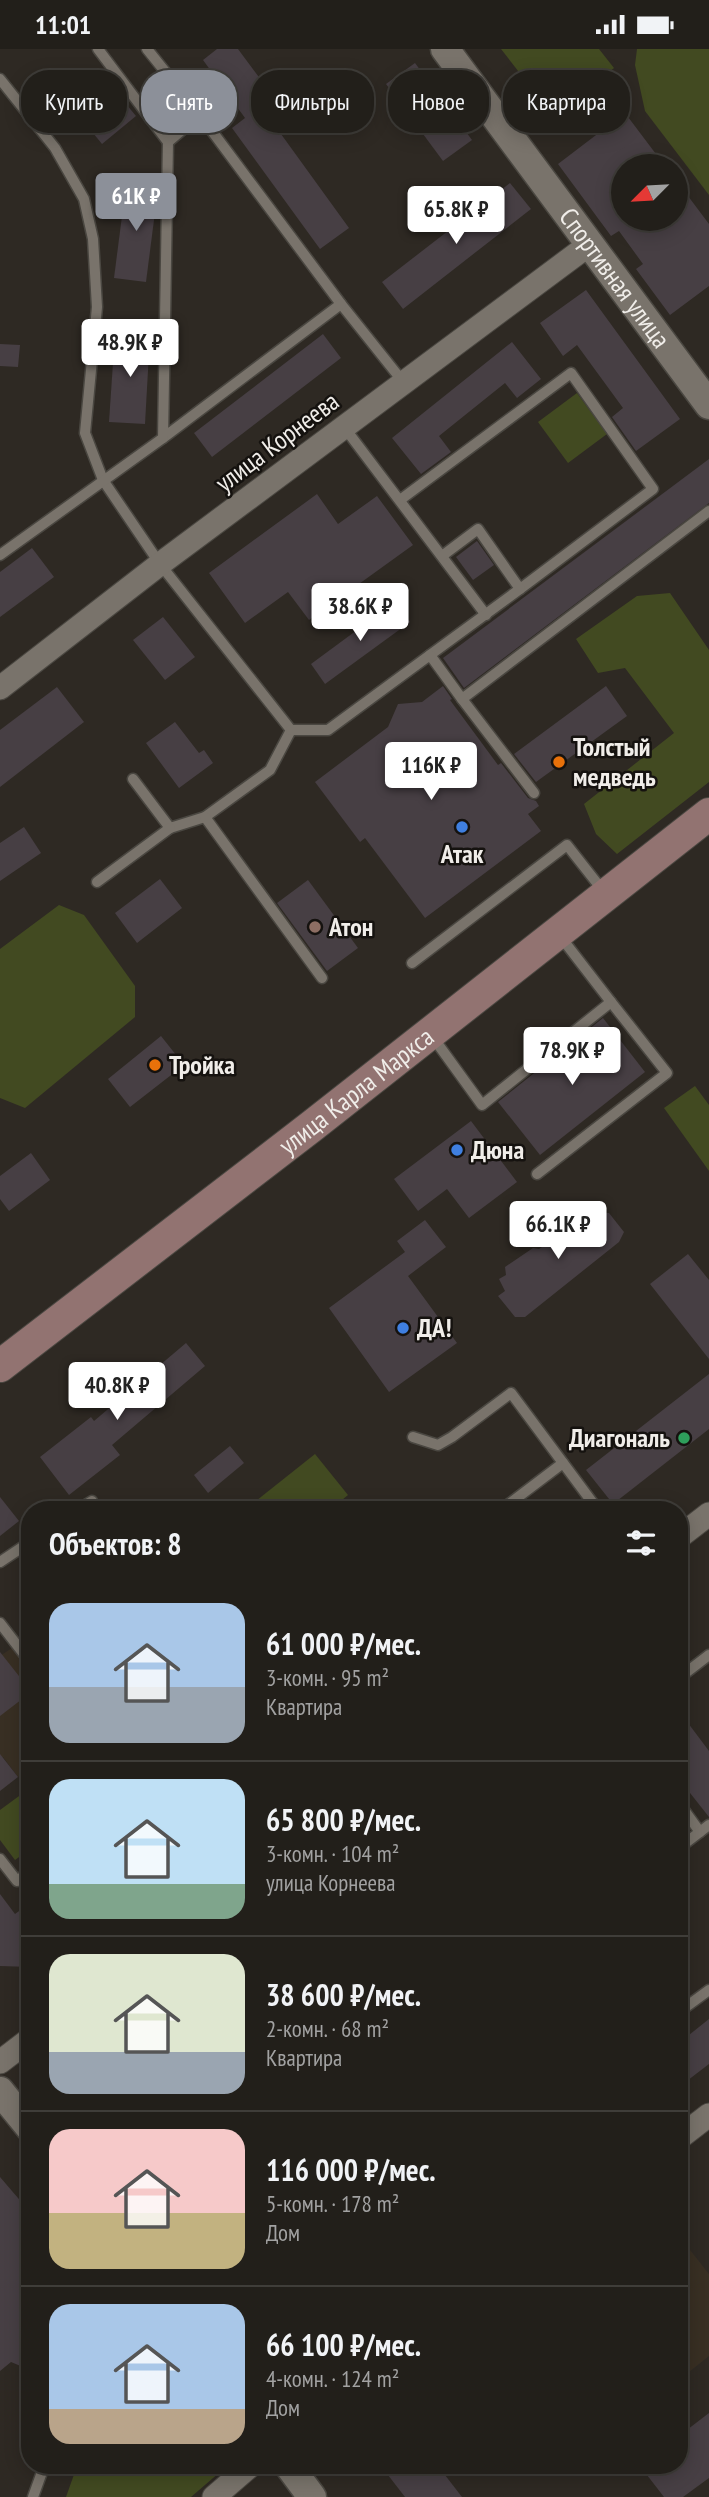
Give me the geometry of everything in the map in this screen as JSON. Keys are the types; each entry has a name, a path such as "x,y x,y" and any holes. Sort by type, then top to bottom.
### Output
{"main road":[{"name":"улица Карла Маркса","path":"0,1366 430,1034 709,814"}],"street":[{"name":"Спортивная улица","path":"445,49 709,405"},
{"name":"улица Корнеева","path":"0,688 160,564 590,244"},
{"path":"688,1530 709,1514"},
{"path":"0,2062 21,2046"},
{"path":"0,2091 21,2117"},
{"path":"688,2131 709,2115"},
{"path":"214,2497 241,2474"},
{"path":"295,2474 312,2497"}],"lane":[{"path":"98,49 167,142 163,438"},
{"path":"147,49 164,70"},
{"path":"0,79 55,148 84,199 93,239 96,307 85,433 103,480 160,564 291,730"},
{"path":"167,142 178,133"},
{"path":"213,133 341,304 404,383"},
{"path":"0,555 163,438 341,304"},
{"path":"291,730 328,730 653,489 571,373 400,500"},
{"path":"344,427 486,615"},
{"path":"462,699 709,511"},
{"path":"442,556 478,529 520,589"},
{"path":"430,655 534,793"},
{"path":"97,882 170,828 205,817 270,770 291,730"},
{"path":"133,779 170,828"},
{"path":"205,817 321,978"},
{"path":"412,963 567,845 606,894"},
{"path":"537,1174 667,1073 556,933"},
{"path":"430,1034 482,1105 611,1002"},
{"path":"414,1437 439,1445 511,1393 591,1501"},
{"path":"513,1501 563,1463"},
{"path":"0,1562 21,1548"},
{"path":"0,1623 21,1650"},
{"path":"688,1671 709,1655"},
{"path":"688,1812 705,1829 688,1841"},
{"path":"0,1859 16,1881 21,1877"},
{"path":"688,2005 709,1990"},
{"path":"33,2497 42,2474"}],"shaded area":[{"path":"21,1642 21,1775 18,1777 3,1757 0,1759 0,1656"},
{"path":"688,2247 709,2274 709,2356 688,2373"}],"green space":[{"path":"501,49 599,49 614,68 611,70 517,70"},
{"path":"637,49 709,49 709,195 688,167 688,154 678,154 645,111 635,65"},
{"path":"577,393 607,434 568,463 538,422"},
{"path":"670,593 709,650 709,782 617,854 596,834 584,804 674,733 625,668 598,673 576,639 637,596"},
{"path":"59,905 84,915 135,986 135,1017 25,1108 0,1098 0,949"},
{"path":"695,1086 709,1105 709,1171 664,1108"},
{"path":"315,1454 348,1495 341,1501 256,1501"},
{"path":"21,1795 21,1856 15,1860 0,1840 0,1810"},
{"path":"74,2474 218,2474 191,2497 66,2497"}],"building":[{"path":"217,49 238,49 254,70 251,70 251,133 280,133 349,228 320,249 236,133 237,124 245,118 237,107 237,70 210,70 203,60"},
{"path":"415,63 420,70 405,70"},
{"path":"127,105 136,116 127,123"},
{"path":"630,120 656,154 611,154 611,231 619,231 611,236 558,164 599,133 630,133"},
{"path":"93,133 115,133 102,144"},
{"path":"422,133 467,133 472,140 443,161"},
{"path":"510,183 531,209 403,309 382,282"},
{"path":"126,185 158,189 146,282 114,278"},
{"path":"688,196 709,224 709,286 670,315 636,269 643,264 619,231 688,231"},
{"path":"586,290 680,419 636,451 612,417 623,408 577,345 563,356 540,323"},
{"path":"115,333 150,335 145,424 109,422"},
{"path":"323,334 341,358 212,457 194,433"},
{"path":"512,342 541,379 517,398 505,383 439,436 451,452 421,474 392,438"},
{"path":"0,344 20,345 18,367 0,366"},
{"path":"709,459 709,503 464,688 443,658"},
{"path":"317,494 338,524 377,496 413,545 309,620 288,592 245,623 209,573"},
{"path":"477,541 494,565 473,580 456,557"},
{"path":"32,548 54,577 0,617 0,572"},
{"path":"395,602 410,622 325,684 311,664"},
{"path":"163,617 195,657 165,680 133,640"},
{"path":"443,686 452,699 450,700 498,765 501,763 528,798 536,801 539,806 528,814 541,831 425,918 365,838 360,842 315,782 388,727 398,704 422,702"},
{"path":"606,686 627,716 536,782 514,754"},
{"path":"57,687 84,722 0,787 0,730"},
{"path":"175,722 199,753 204,750 213,763 179,788 146,743"},
{"path":"24,827 41,853 0,881 0,843"},
{"path":"160,879 182,908 137,943 115,913"},
{"name":"Атон","path":"308,880 358,948 327,971 277,903"},
{"path":"603,1018 645,1072 540,1155 498,1102"},
{"path":"161,1036 184,1065 130,1107 108,1079"},
{"path":"471,1121 517,1182 469,1218 447,1189 418,1211 394,1179"},
{"path":"31,1153 50,1180 9,1211 0,1199 0,1176"},
{"path":"592,1207 597,1212 609,1213 624,1232 619,1242 525,1317 515,1317 498,1296 505,1291 499,1279 506,1275 505,1267 533,1248 539,1249 551,1241 552,1233 574,1213 586,1212"},
{"path":"425,1220 446,1247 408,1276 457,1343 389,1392 329,1308 405,1252 397,1241"},
{"path":"688,1254 709,1280 709,1359 650,1284"},
{"path":"186,1343 205,1366 112,1445 120,1455 69,1495 40,1457 91,1417 94,1421"},
{"path":"709,1374 709,1429 617,1501 611,1501 586,1470"},
{"path":"230,1446 244,1463 208,1493 194,1475"},
{"path":"0,1497 19,1521 0,1536"},
{"path":"0,1652 21,1679 21,1700 0,1716"},
{"path":"688,1723 709,1751 709,1817 688,1790"},
{"path":"0,1754 18,1777 0,1791"},
{"path":"0,1894 15,1914 21,1910 21,1967 0,1966"},
{"path":"709,2019 709,2064 688,2080 688,2036"},
{"path":"0,2177 21,2202 21,2366 11,2362 0,2371"},
{"path":"709,2413 709,2478 683,2497 664,2497 646,2474 688,2474 688,2429"},
{"path":"387,2474 444,2474 462,2497 405,2497"}],"place":[{"name":"Толстый медведь","path":"559,762"},
{"name":"Атак","path":"462,827"},
{"name":"Атон","path":"315,927"},
{"name":"Тройка","path":"155,1065"},
{"name":"Дюна","path":"457,1150"},
{"name":"ДА!","path":"403,1328"},
{"name":"Диагональ","path":"684,1438"}]}
